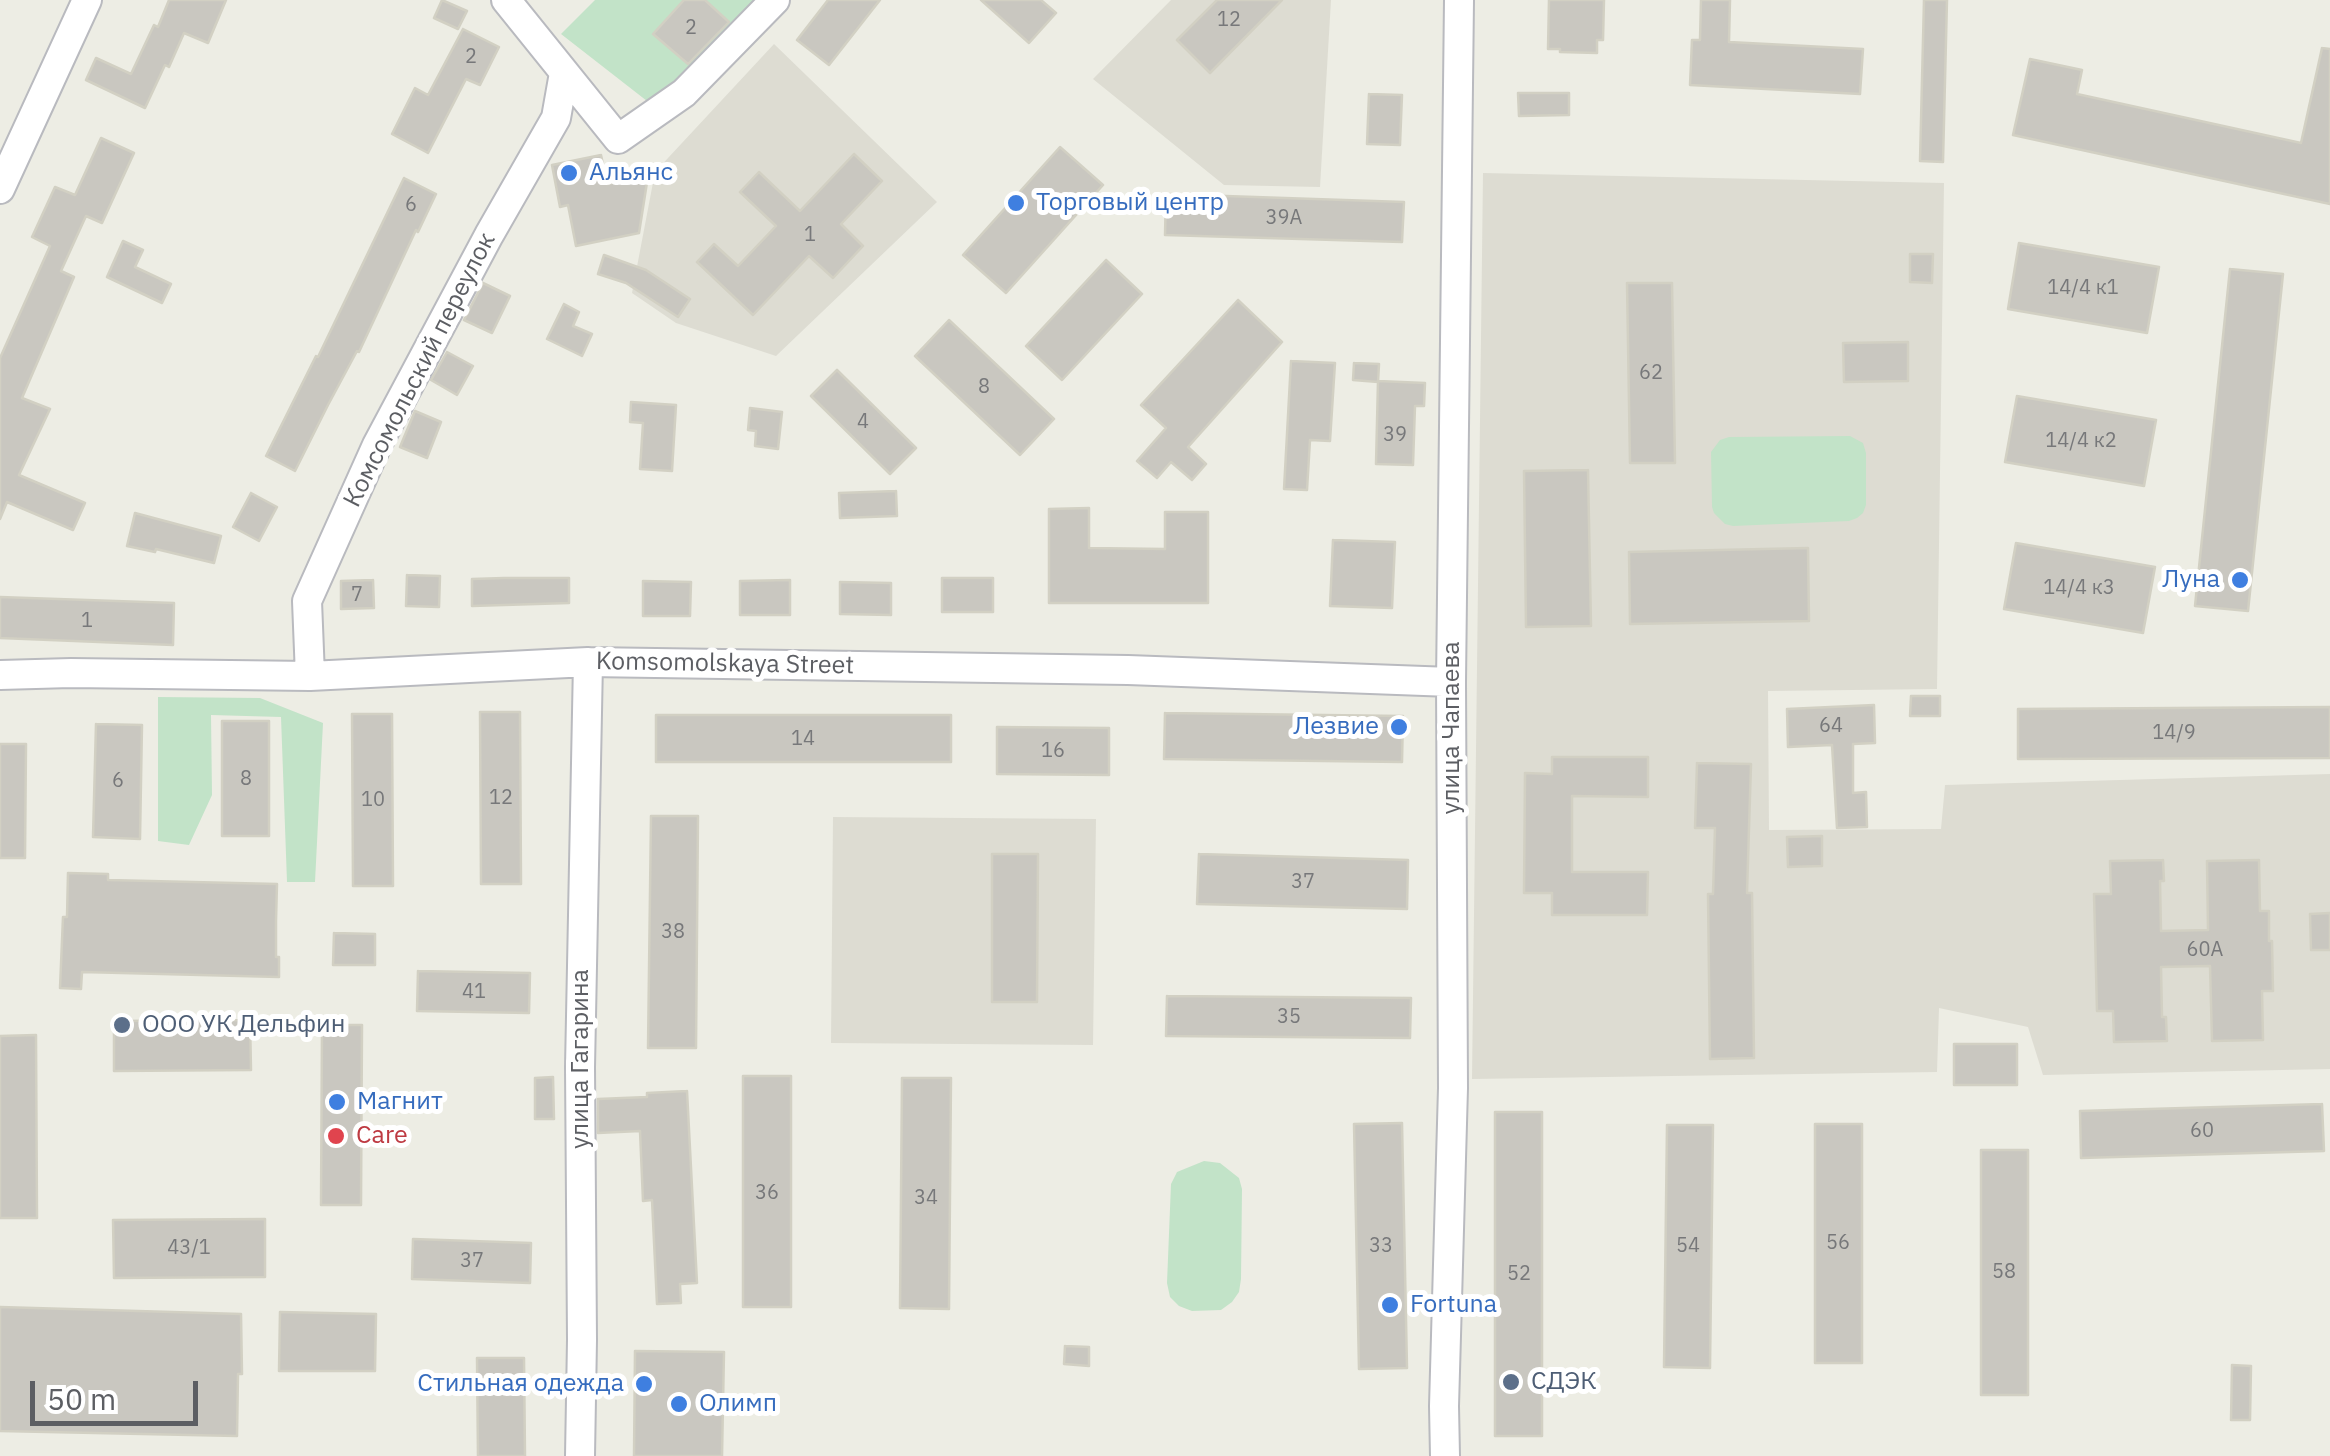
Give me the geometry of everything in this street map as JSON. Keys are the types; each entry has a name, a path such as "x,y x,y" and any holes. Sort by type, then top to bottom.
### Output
{"street":[{"path":"0,190 87,0"},
{"path":"506,0 618,139 684,92 775,0"},
{"name":"улица Чапаева","path":"1445,1456 1453,1088 1451,682 1458,0"},
{"name":"Комсомольский переулок","path":"310,676 308,601 377,445 556,118 564,73"},
{"name":"Komsomolskaya Street","path":"0,675 310,676 588,662 1128,670 1451,682"},
{"name":"улица Гагарина","path":"580,1456 580,1067 588,662"}],"shaded area":[{"path":"1171,0 1331,0 1320,187 1224,185 1093,79"},
{"path":"774,44 937,202 776,356 676,323 632,293 655,172"},
{"path":"1483,173 1944,183 1937,689 1768,691 1769,830 1941,829 1945,785 2330,774 2330,1069 2043,1075 2028,1027 1939,1008 1937,1072 1472,1079"},
{"path":"833,817 1096,819 1093,1045 831,1043"}],"green space":[{"path":"595,0 755,0 670,86 647,101 561,34"},
{"path":"1850,436 1863,443 1866,453 1866,505 1857,518 1733,526 1714,513 1711,452 1720,440"},
{"path":"158,697 260,698 323,723 315,882 287,882 281,717 211,715 212,795 189,845 158,841"},
{"path":"1204,1161 1220,1163 1239,1178 1241,1279 1239,1292 1221,1310 1192,1311 1170,1297 1167,1283 1171,1184 1177,1172"}],"building":[{"path":"169,0 226,0 208,43 184,33 145,108 86,80 96,58 131,74"},
{"path":"442,0 467,11 458,29 434,18"},
{"path":"684,0 705,0 729,22 688,64 653,34"},
{"path":"828,0 880,0 829,65 797,40"},
{"path":"981,0 1041,0 1056,13 1029,43"},
{"path":"1217,0 1282,0 1210,73 1177,40"},
{"path":"1549,0 1604,0 1603,40 1597,40 1597,53 1548,49"},
{"path":"1701,0 1730,0 1729,42 1863,49 1860,94 1690,85 1692,40 1700,40"},
{"path":"1924,0 1947,0 1943,162 1920,161"},
{"path":"463,29 499,47 480,85 466,79 428,153 392,134 415,88 428,95"},
{"path":"2322,48 2330,49 2330,204 2013,135 2030,59 2082,70 2077,94 2301,143"},
{"path":"1518,93 1569,93 1569,115 1519,116"},
{"path":"1369,94 1402,95 1400,145 1367,144"},
{"path":"101,138 134,153 102,223 86,216 61,271 74,277 22,398 50,409 19,475 85,503 73,530 7,502 0,519 0,358 50,246 32,237 55,187 75,195"},
{"path":"1060,147 1103,185 1006,293 963,255"},
{"path":"854,154 882,181 841,224 863,246 833,278 809,256 753,315 697,262 714,244 738,266 776,226 740,192 759,172 800,211"},
{"path":"601,155 607,184 648,176 639,233 576,246 568,205 560,207 552,165"},
{"path":"404,178 436,194 359,352 295,471 266,456"},
{"path":"1166,194 1404,202 1402,242 1165,235"},
{"path":"123,241 143,250 135,267 171,284 162,303 107,277"},
{"path":"2019,243 2159,267 2147,333 2008,309"},
{"path":"1910,254 1933,254 1932,283 1910,282"},
{"path":"604,255 646,270 690,299 678,317 626,283 598,274"},
{"path":"1106,260 1142,294 1062,380 1026,346"},
{"path":"2230,269 2283,274 2248,611 2195,606"},
{"path":"483,283 510,296 492,333 464,320"},
{"path":"1627,283 1672,283 1675,463 1630,463"},
{"path":"1238,300 1282,342 1188,447 1206,464 1192,480 1171,462 1157,478 1137,461 1166,428 1141,405"},
{"path":"564,304 579,312 573,326 592,334 582,356 547,339"},
{"path":"949,320 1054,419 1020,455 915,356"},
{"path":"1908,342 1908,381 1844,382 1843,343"},
{"path":"447,352 473,366 457,395 431,380"},
{"path":"1291,361 1335,363 1330,441 1310,440 1307,490 1284,489"},
{"path":"1354,363 1379,364 1378,382 1353,380"},
{"path":"837,370 916,448 890,474 811,396"},
{"path":"1378,381 1425,383 1424,406 1415,406 1413,465 1376,464"},
{"path":"2017,396 2156,420 2144,486 2005,462"},
{"path":"631,402 676,405 672,471 640,469 643,423 630,422"},
{"path":"750,408 782,412 778,449 755,446 756,431 748,430"},
{"path":"415,411 441,422 427,458 400,447"},
{"path":"1588,470 1591,626 1526,627 1524,471"},
{"path":"896,491 897,516 840,518 839,493"},
{"path":"251,493 277,507 259,541 233,527"},
{"path":"1089,508 1089,548 1165,549 1165,512 1208,512 1208,603 1049,603 1049,509"},
{"path":"135,513 221,536 214,563 127,546"},
{"path":"1333,540 1395,542 1392,608 1330,606"},
{"path":"2016,543 2155,567 2143,633 2004,609"},
{"path":"1808,548 1809,621 1630,624 1629,552"},
{"path":"407,575 440,576 439,607 406,606"},
{"path":"569,578 569,603 472,606 472,579"},
{"path":"942,578 993,578 993,612 942,612"},
{"path":"373,580 374,608 341,609 341,581"},
{"path":"790,580 790,615 740,615 740,581"},
{"path":"643,581 691,582 690,616 643,616"},
{"path":"840,582 891,583 891,615 840,614"},
{"path":"0,597 174,603 173,645 0,638"},
{"path":"1911,696 1940,696 1940,716 1910,716"},
{"path":"1874,705 1875,743 1853,744 1853,793 1866,792 1867,827 1837,828 1832,745 1788,747 1787,709"},
{"path":"2330,707 2330,758 2018,759 2018,709"},
{"path":"480,712 520,712 521,884 481,884"},
{"path":"1165,713 1403,716 1402,762 1164,759"},
{"path":"352,714 392,714 393,886 353,886"},
{"path":"656,715 951,715 951,762 656,762"},
{"path":"222,721 269,721 269,836 222,836"},
{"path":"96,724 142,725 140,839 93,837"},
{"path":"997,727 1109,728 1109,775 997,774"},
{"path":"0,744 26,744 25,858 0,858"},
{"path":"1552,757 1648,757 1648,797 1572,796 1572,872 1648,872 1647,915 1552,915 1552,893 1524,893 1525,773 1552,774"},
{"path":"1697,763 1751,764 1747,893 1752,893 1754,1058 1710,1059 1708,894 1713,894 1715,828 1695,828"},
{"path":"651,816 698,816 696,1048 648,1048"},
{"path":"1822,836 1822,866 1788,867 1787,837"},
{"path":"992,854 1038,854 1037,1002 992,1002"},
{"path":"1199,854 1408,860 1407,909 1197,904"},
{"path":"2163,860 2161,931 2208,930 2207,861 2259,860 2260,911 2269,911 2272,941 2273,991 2262,991 2263,1040 2212,1041 2210,966 2161,967 2162,1017 2166,1017 2167,1041 2114,1042 2113,1011 2097,1011 2094,894 2111,894 2110,861"},
{"path":"68,873 108,874 108,880 277,884 279,977 82,972 81,989 60,988"},
{"path":"2330,913 2330,950 2311,950 2310,914"},
{"path":"334,933 375,934 375,965 333,965"},
{"path":"418,971 530,973 529,1013 417,1011"},
{"path":"1167,996 1411,998 1410,1038 1166,1036"},
{"path":"250,1020 251,1070 114,1071 114,1021"},
{"path":"322,1025 362,1025 361,1205 321,1205"},
{"path":"36,1035 37,1218 0,1218 0,1036"},
{"path":"1954,1044 2017,1044 2017,1085 1954,1085"},
{"path":"743,1076 791,1076 791,1307 743,1307"},
{"path":"553,1077 554,1119 535,1119 535,1078"},
{"path":"902,1078 951,1078 949,1309 900,1308"},
{"path":"687,1091 697,1283 680,1284 681,1303 657,1304 652,1200 643,1201 640,1131 598,1133 598,1099"},
{"path":"2322,1104 2324,1151 2081,1158 2080,1111"},
{"path":"1495,1112 1542,1112 1542,1436 1495,1436"},
{"path":"1402,1123 1407,1368 1359,1369 1354,1124"},
{"path":"1815,1124 1862,1124 1862,1363 1815,1363"},
{"path":"1667,1125 1713,1125 1710,1368 1664,1367"},
{"path":"1981,1150 2028,1150 2028,1395 1981,1395"},
{"path":"265,1219 265,1277 114,1278 113,1220"},
{"path":"413,1239 531,1243 530,1283 412,1279"},
{"path":"0,1307 241,1314 237,1436 0,1431"},
{"path":"280,1312 376,1314 375,1371 279,1371"},
{"path":"1065,1346 1089,1347 1089,1366 1064,1364"},
{"name":"Олимп","path":"635,1351 724,1352 722,1456 634,1456"},
{"path":"477,1358 524,1358 525,1456 478,1456"},
{"path":"2232,1365 2251,1366 2250,1420 2231,1420"}],"place":[{"name":"Альянс","path":"569,173"},
{"name":"Торговый центр","path":"1016,203"},
{"name":"Луна","path":"2240,580"},
{"name":"Лезвие","path":"1399,727"},
{"name":"ООО УК Дельфин","path":"122,1025"},
{"name":"Магнит","path":"337,1102"},
{"name":"Care","path":"336,1136"},
{"name":"Fortuna","path":"1390,1305"},
{"name":"СДЭК","path":"1511,1382"},
{"name":"Стильная одежда","path":"644,1384"},
{"name":"Олимп","path":"679,1404"}]}
